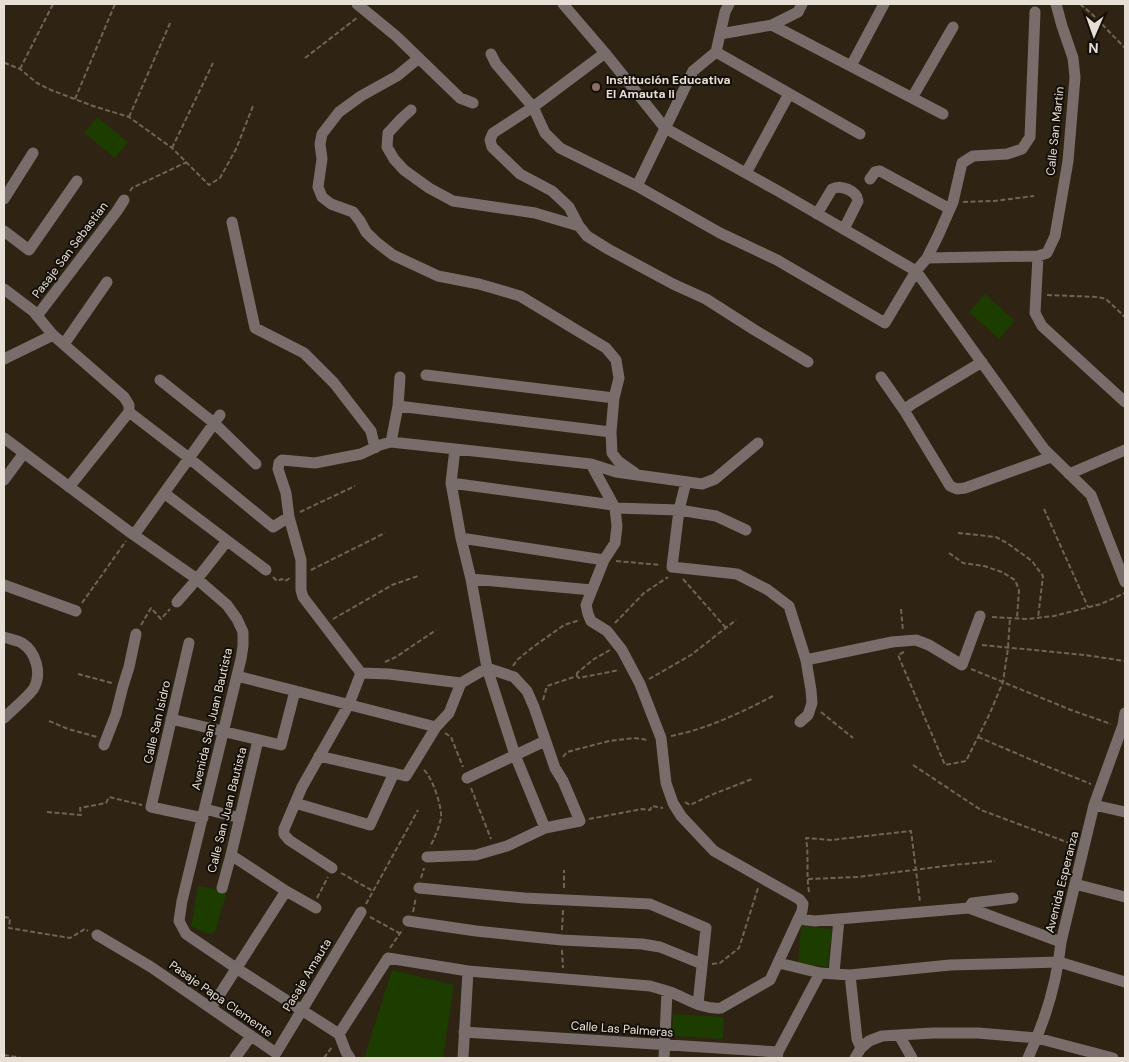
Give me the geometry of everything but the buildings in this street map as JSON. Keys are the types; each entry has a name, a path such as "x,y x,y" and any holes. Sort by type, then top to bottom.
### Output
{"street":[{"path":"563,4 665,128 916,271 1044,449 1091,495 1125,582"},
{"path":"637,186 693,70 716,52 725,12 729,4"},
{"path":"720,34 772,25 798,12 802,4"},
{"path":"851,66 884,4"},
{"name":"Calle San Martin","path":"1038,256 1047,253 1054,236 1068,161 1075,78 1073,58 1056,4"},
{"path":"362,8 396,36 460,98 473,103"},
{"path":"491,54 496,64 533,107 545,133 560,148 637,186 720,233 777,260 885,323 916,271 927,258 938,236 952,205 962,163 973,156 1007,154 1022,149 1030,136 1035,12"},
{"path":"772,25 943,114"},
{"path":"912,98 953,27"},
{"path":"716,52 860,134"},
{"path":"605,53 533,107 493,133 490,140 492,147 520,174 552,191 569,207 579,226 587,236 674,284 706,299 808,362"},
{"path":"418,58 397,76 361,96 340,112 322,134 320,144 322,159 318,187 322,197 331,204 353,212 370,236 393,255 438,276 479,284 520,296 606,348 616,360 619,378 614,398 611,432 612,453 618,461 637,474"},
{"path":"746,173 789,94"},
{"path":"411,110 388,134 387,147 404,170 429,188 454,201 535,213 579,226"},
{"path":"4,198 33,153"},
{"path":"870,178 875,172 880,171 952,205"},
{"path":"4,231 29,250 77,181"},
{"path":"817,214 832,189 840,187 856,194 858,201 844,229"},
{"name":"Pasaje San Sebastian","path":"37,316 124,200"},
{"path":"232,222 255,328 304,353 334,383 371,431 375,448"},
{"path":"927,258 1038,256 1035,313 1042,326 1125,402"},
{"path":"64,344 107,282"},
{"path":"4,289 33,312 53,335 124,397 129,405 129,412 69,487"},
{"path":"4,359 53,335"},
{"path":"904,410 982,362"},
{"path":"426,375 614,398"},
{"path":"391,442 398,406 400,377"},
{"path":"881,377 904,410 950,486 957,489 964,488 1051,457"},
{"path":"160,380 217,419 256,464"},
{"path":"398,406 611,432"},
{"path":"129,412 190,458 273,526 289,517"},
{"path":"133,534 217,419"},
{"name":"Avenida San Juan Bautista","path":"4,438 197,579 227,605 237,619 243,632 243,646 179,921 186,934 339,1034"},
{"path":"361,673 303,597 300,560 289,517 286,493 278,469 279,463 282,460 315,463 361,454 391,442 591,464 616,472 702,484 715,479 758,442"},
{"path":"454,449 451,483 487,668 515,756 545,828"},
{"path":"1069,474 1125,450"},
{"path":"4,480 24,453"},
{"path":"350,1058 339,1034 388,958 468,971 650,986 713,1009 721,1008 770,980 800,915 803,904 799,898 714,851 674,806 666,783 662,738 640,684 632,667 618,646 607,632 591,621 588,614 586,605 604,560 615,543 617,526 614,506 591,464"},
{"path":"686,482 679,510 674,569 737,574 768,590 789,606 806,660 812,690 812,703 808,714 800,722"},
{"path":"451,483 614,506 679,510 716,516 746,530"},
{"path":"164,493 266,570"},
{"path":"461,538 604,560"},
{"path":"177,602 227,541"},
{"path":"471,579 592,590"},
{"path":"4,586 76,611"},
{"path":"806,660 892,642 916,640 929,645 962,665 980,616"},
{"path":"105,742 116,714 136,634"},
{"path":"4,637 23,644 34,655 38,666 34,689 4,718"},
{"name":"Calle San Isidro","path":"151,807 189,643"},
{"path":"361,673 389,674 461,683 487,668 514,677 527,692 535,710 554,768 563,781 580,821 545,828 507,846 476,855 427,857"},
{"path":"332,868 289,840 284,834 284,829 319,756 349,704 361,673"},
{"path":"237,676 436,727"},
{"path":"319,756 406,776 436,727 449,713 461,683"},
{"path":"171,719 281,745 295,691"},
{"name":"Avenida Esperanza","path":"1028,1058 1049,1004 1074,884 1094,805 1125,721"},
{"name":"Calle San Juan Bautista","path":"222,888 258,740"},
{"path":"467,778 544,741"},
{"path":"295,803 370,825 394,773"},
{"path":"1094,805 1125,812"},
{"path":"151,807 240,818"},
{"path":"231,856 314,907"},
{"path":"1074,884 1125,897"},
{"path":"419,888 467,891 524,898 650,904 706,928 698,1004"},
{"path":"211,1008 286,891"},
{"path":"969,908 972,903 1013,898"},
{"path":"800,915 815,921 969,908 1061,942"},
{"name":"Pasaje Amauta","path":"276,1053 361,912"},
{"path":"834,973 839,918"},
{"path":"408,921 476,931 562,940 642,944 660,947 702,964"},
{"name":"Pasaje Papa Clemente","path":"97,934 151,967 276,1053"},
{"path":"779,963 820,973 850,975 950,965 1059,962 1125,982"},
{"path":"463,1058 468,971"},
{"path":"777,1055 820,973"},
{"path":"850,975 858,1053"},
{"path":"664,1058 667,991"},
{"name":"Calle Las Palmeras","path":"464,1032 664,1045 777,1055"},
{"path":"858,1053 869,1041 882,1036 933,1033 1037,1038 1113,1058"},
{"path":"899,1035 912,1058"},
{"path":"235,1058 251,1036"}],"path":[{"path":"20,68 53,4"},
{"path":"75,99 115,4"},
{"path":"1080,4 1125,48"},
{"path":"304,58 362,8"},
{"path":"129,118 171,21"},
{"path":"4,63 20,68 37,83 51,90 129,118 172,148 209,185 220,178 236,150 253,106"},
{"path":"172,148 213,63"},
{"path":"124,200 132,188 187,162"},
{"path":"952,205 1034,196"},
{"path":"1035,295 1098,297 1106,299 1125,317"},
{"path":"289,517 355,486"},
{"path":"1044,509 1088,608"},
{"path":"266,570 278,581 282,579 285,581 297,573 301,575 385,533"},
{"path":"958,533 996,538 1007,543 1032,561 1043,576 1038,618"},
{"path":"76,611 133,534"},
{"path":"948,553 963,563 984,566 1002,572 1015,580 1019,590 1017,618"},
{"path":"604,560 674,569 726,628"},
{"path":"607,632 644,593 674,569"},
{"path":"324,624 392,585 418,576"},
{"path":"980,616 1038,618 1054,616 1088,608 1125,593"},
{"path":"136,634 151,608 162,619 177,602"},
{"path":"901,609 904,641"},
{"path":"507,675 517,660 532,648 564,626 579,621 588,614"},
{"path":"916,640 914,648 898,655 945,765 966,761 1003,682 1010,618"},
{"path":"640,684 691,655 736,620"},
{"path":"379,665 396,657 436,630"},
{"path":"970,644 1085,655 1125,661"},
{"path":"577,676 576,673 594,659 618,646"},
{"path":"962,665 1071,710 1111,724 1125,721"},
{"path":"535,710 543,700 547,686 577,676 579,678 632,667"},
{"path":"78,674 122,686"},
{"path":"554,768 566,752 609,741 634,738 653,740 692,732 734,716 773,696"},
{"path":"812,703 853,738"},
{"path":"49,721 105,742"},
{"path":"978,737 1101,788"},
{"path":"913,764 981,810 1084,848"},
{"path":"580,821 642,809 650,810 652,806 664,808 664,804 674,806 685,802 690,805 711,794 752,779"},
{"path":"47,812 81,815 80,808 106,803 110,797 151,807"},
{"path":"400,933 361,912 418,810"},
{"path":"800,915 809,904 810,899 807,879 808,848 806,838 850,839 911,831 921,912"},
{"path":"807,879 858,877 995,861"},
{"path":"314,907 332,868 373,891"},
{"path":"563,978 564,870"},
{"path":"702,964 720,963 739,948 760,883 765,879"},
{"path":"4,917 10,918 9,928 70,938 85,929 97,934"},
{"path":"4,1055 22,1058"}],"green space":[{"path":"97,117 128,142 115,158 84,133"},
{"path":"985,294 1015,321 999,339 969,312"},
{"path":"198,886 227,891 215,933 208,934 191,926"},
{"path":"801,926 832,929 828,967 798,963"},
{"path":"392,970 454,985 443,1058 364,1058"},
{"path":"673,1014 724,1017 723,1039 672,1036"}],"place":[{"name":"Institución Educativa El Amauta Ii","path":"596,87"}]}
